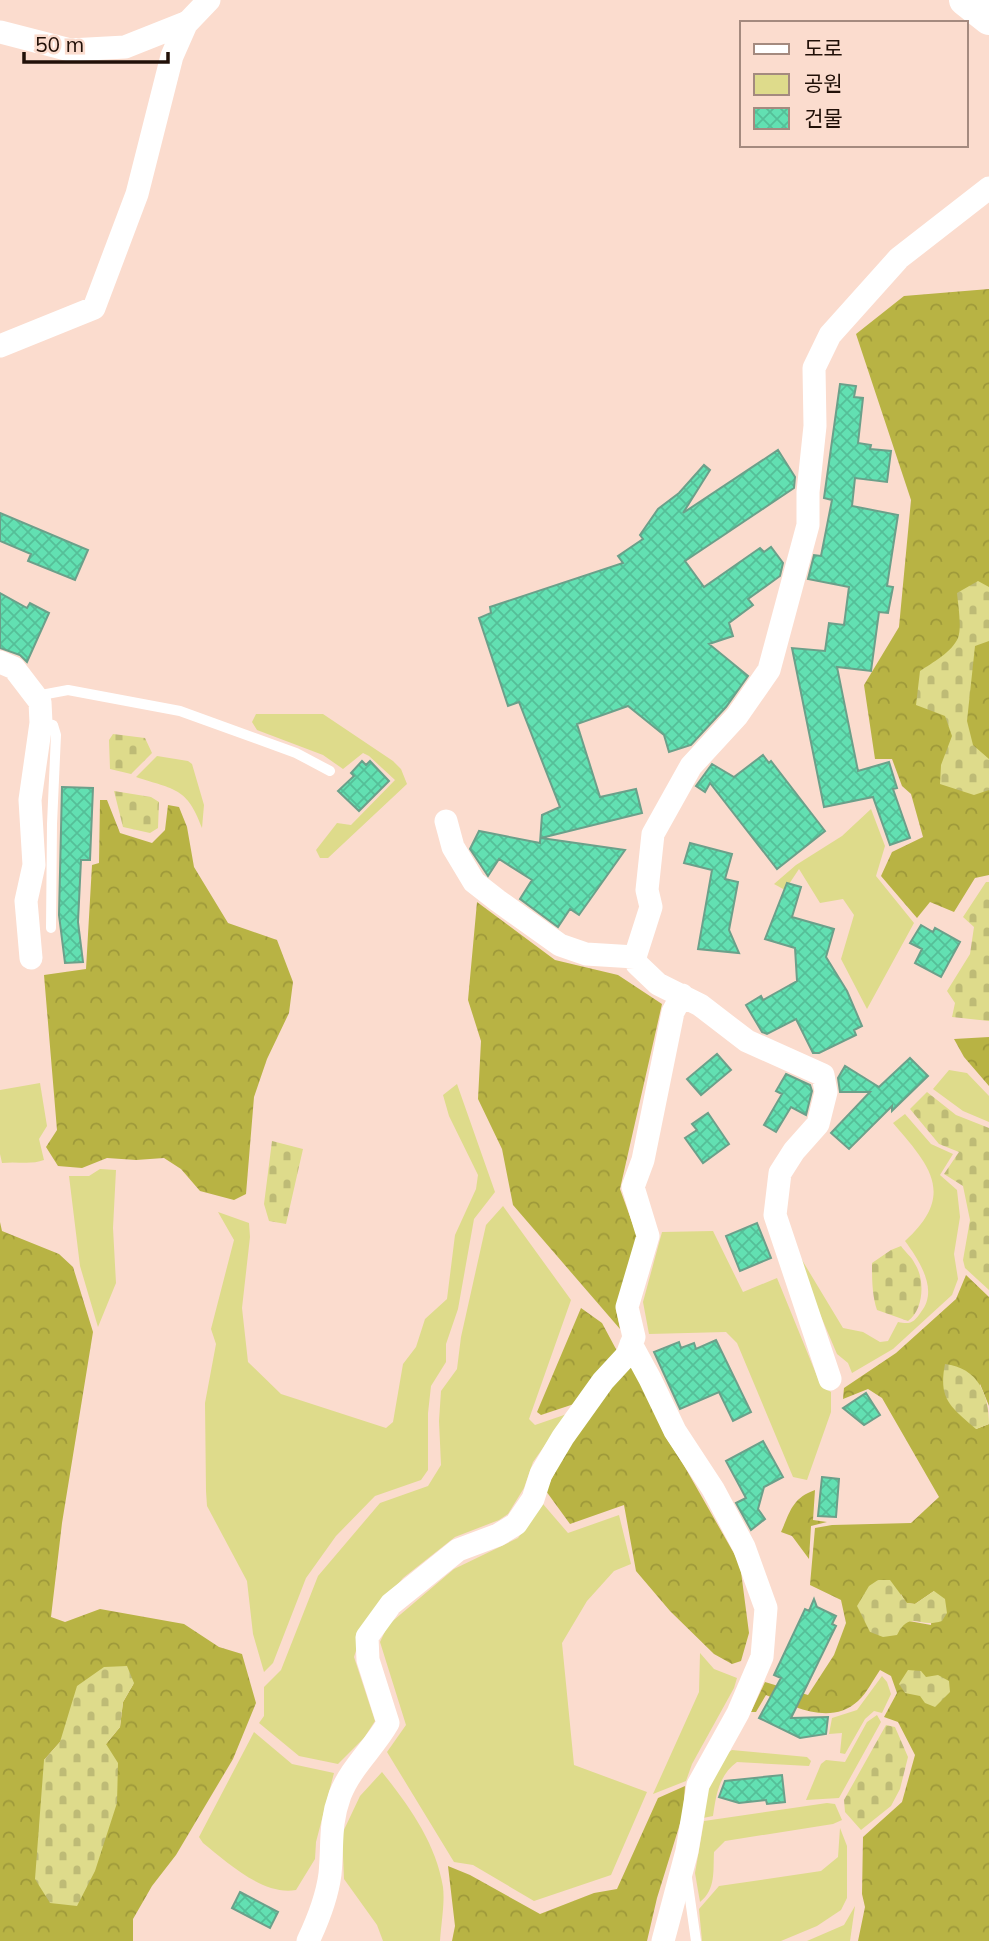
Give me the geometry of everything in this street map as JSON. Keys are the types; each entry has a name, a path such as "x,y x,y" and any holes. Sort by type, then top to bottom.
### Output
{"street":[{"path":"0,346 94,308 137,194 172,56 187,22 209,0"},
{"path":"965,0 989,19"},
{"path":"0,32 70,50 125,47 187,22"},
{"path":"830,1379 775,1215 780,1173 793,1151 818,1124 825,1091 823,1075 747,1041 700,1005 658,984 637,964 635,957 651,907 647,890 653,834 691,766 737,716 769,670 808,525 808,492 815,426 814,368 830,335 899,258 989,188"},
{"path":"0,662 13,668 40,702 41,723 30,800 34,865 26,901 31,958"},
{"path":"446,821 453,847 474,882 497,900 560,945 586,954 635,957"},
{"path":"309,1941 319,1918 330,1876 330,1829 341,1793 357,1764 377,1742 388,1723 368,1660 368,1637 391,1604 458,1550 498,1535 516,1524 533,1499 541,1474 564,1437 631,1345 634,1337 627,1307 648,1236 633,1186 643,1160 673,1012 682,995"},
{"path":"631,1345 675,1431 713,1489 744,1547 766,1608 762,1657 738,1713 698,1785 685,1856 663,1941"}],"lane":[{"path":"36,696 68,690 180,711 296,753 330,771"},
{"path":"41,723 53,725 56,735 51,928"},
{"path":"685,1856 696,1941"}],"green space":[{"path":"989,289 989,875 975,878 954,912 930,902 917,918 881,876 892,852 923,837 911,794 902,786 892,759 875,759 864,685 899,627 911,500 856,334 904,296"},
{"path":"978,581 989,587 989,641 975,646 967,721 973,745 989,759 989,790 974,795 940,784 941,765 952,736 945,716 916,705 920,671 947,652 958,638 960,622 957,593"},
{"path":"256,714 323,714 393,761 401,769 407,784 328,858 320,858 316,850 337,823 351,825 395,780 363,753 343,769 323,755 257,730 252,722"},
{"path":"113,734 145,738 152,753 131,774 110,769 109,740"},
{"path":"157,756 192,764 204,805 202,828 185,797 170,788 136,777"},
{"path":"114,791 151,797 159,802 158,828 150,833 123,827"},
{"path":"100,800 107,800 120,833 152,843 165,830 168,805 179,807 187,827 194,867 228,923 277,940 293,982 289,1013 267,1059 254,1097 246,1194 234,1200 200,1191 181,1169 164,1158 107,1158 82,1168 58,1166 46,1147 57,1130 44,975 86,969 92,865 99,863"},
{"path":"871,809 885,846 876,876 914,923 867,1009 841,959 854,915 843,899 820,903 799,869 785,890 774,884 796,865 842,836"},
{"path":"986,882 989,882 989,1021 952,1017 955,1003 947,991 970,954 974,927 963,917"},
{"path":"477,902 555,960 618,975 662,1004 620,1189 637,1236 616,1309 620,1329 513,1205 502,1149 478,1099 481,1041 468,1000"},
{"path":"989,1037 989,1086 964,1057 954,1039"},
{"path":"949,1070 967,1073 989,1096 989,1122 963,1111 933,1089"},
{"path":"40,1083 47,1126 39,1139 44,1160 2,1163 0,1090"},
{"path":"457,1084 495,1192 474,1219 458,1309 446,1344 446,1362 431,1386 428,1470 421,1480 375,1496 336,1536 306,1578 273,1663 264,1672 253,1634 247,1581 207,1506 205,1403 216,1344 211,1329 234,1240 218,1212 249,1223 250,1237 242,1308 248,1362 281,1394 386,1428 393,1422 403,1364 416,1347 425,1319 447,1299 455,1235 476,1189 478,1175 449,1116 443,1095"},
{"path":"927,1092 956,1115 989,1128 989,1290 965,1268 963,1260 970,1220 963,1186 944,1174 959,1152 939,1144 910,1109"},
{"path":"905,1114 931,1144 953,1154 940,1175 957,1190 960,1217 954,1254 958,1279 952,1295 893,1349 852,1373 848,1363 837,1354 797,1260 802,1260 843,1328 863,1332 880,1342 888,1341 898,1322 909,1323 919,1315 926,1303 928,1285 921,1266 905,1241 921,1224 930,1209 934,1194 926,1166 893,1123"},
{"path":"272,1141 303,1149 286,1224 269,1221 264,1204"},
{"path":"100,1169 116,1170 113,1228 116,1283 98,1327 80,1266 69,1176 89,1176"},
{"path":"503,1206 571,1300 529,1419 535,1425 567,1414 533,1462 524,1488 508,1514 455,1537 403,1578 364,1626 354,1657 375,1721 364,1738 338,1764 299,1756 259,1723 264,1716 264,1687 281,1670 318,1576 380,1503 428,1486 441,1465 441,1391 457,1369 461,1337 486,1225"},
{"path":"0,1222 2,1231 59,1254 73,1267 93,1332 62,1523 51,1617 65,1622 100,1609 184,1624 219,1647 242,1654 256,1703 233,1759 176,1855 152,1886 133,1919 133,1941 0,1941","holes":["134,1683 123,1702 120,1727 106,1744 44,1760 60,1742"]},
{"path":"713,1231 743,1292 777,1278 821,1386 831,1392 831,1412 807,1480 793,1477 737,1343 726,1332 649,1334 643,1302 662,1232"},
{"path":"901,1246 914,1261 921,1286 920,1302 908,1321 877,1310 874,1299 872,1263"},
{"path":"966,1275 989,1297 989,1406 980,1384 976,1429 989,1424 989,1941 858,1941 865,1907 862,1894 863,1837 902,1802 915,1755 898,1722 884,1717 897,1693 891,1676 880,1670 858,1701 836,1712 812,1712 766,1695 756,1712 751,1712 765,1682 808,1695 834,1655 846,1623 841,1600 810,1585 815,1528 832,1525 911,1523 939,1497 882,1398 868,1389 843,1399 844,1388 896,1353 956,1299","holes":["934,1591 931,1625 909,1621 904,1623 901,1594 906,1603 915,1604"]},
{"path":"581,1308 602,1323 617,1351 574,1404 541,1415 537,1412"},
{"path":"634,1364 665,1436 740,1564 749,1633 741,1661 732,1664 714,1654 670,1611 636,1571 624,1505 570,1524 546,1491 584,1423 609,1390"},
{"path":"945,1364 966,1371 979,1384 987,1403 989,1424 976,1429 948,1402 943,1386"},
{"path":"815,1490 813,1520 827,1522 811,1526 809,1559 792,1536 781,1532 790,1512 801,1497"},
{"path":"543,1504 568,1533 619,1515 631,1564 614,1571 587,1601 562,1643 574,1765 647,1792 611,1875 534,1901 473,1865 454,1862 387,1752 406,1725 380,1642 388,1625 454,1569 518,1538"},
{"path":"878,1580 890,1580 907,1603 915,1604 934,1591 945,1599 947,1613 942,1621 934,1623 911,1621 902,1627 897,1635 883,1637 870,1632 857,1606 869,1586"},
{"path":"700,1653 714,1669 737,1678 734,1688 692,1764 686,1781 653,1794 699,1692"},
{"path":"127,1666 134,1683 123,1702 120,1727 106,1744 118,1763 117,1803 95,1871 77,1906 50,1903 35,1879 44,1760 60,1742 77,1686 104,1667"},
{"path":"908,1670 921,1671 926,1677 938,1675 949,1681 950,1692 935,1707 925,1703 920,1696 905,1693 899,1684"},
{"path":"882,1676 891,1694 882,1713 874,1711 865,1719 845,1754 840,1753 842,1733 829,1734 832,1718 857,1710"},
{"path":"877,1715 881,1722 839,1798 806,1800 821,1764 826,1760 845,1762 867,1722"},
{"path":"886,1725 895,1727 908,1757 900,1789 891,1806 861,1830 845,1812 844,1800"},
{"path":"254,1732 292,1764 334,1773 316,1842 315,1859 296,1890 271,1888 258,1883 223,1859 199,1837"},
{"path":"732,1750 807,1757 811,1761 809,1766 737,1762 722,1779 713,1816 703,1818 710,1779 719,1762"},
{"path":"382,1772 411,1812 434,1855 443,1887 440,1941 383,1941 377,1925 344,1879 342,1834 360,1796"},
{"path":"685,1786 683,1814 657,1898 647,1941 452,1941 455,1926 448,1866 470,1875 540,1914 594,1893 617,1889 658,1798"},
{"path":"835,1804 842,1820 833,1824 725,1841 714,1852 711,1885 700,1902 695,1873 704,1821"},
{"path":"840,1828 847,1846 847,1898 841,1910 817,1926 781,1941 702,1941 699,1909 719,1886 821,1871 838,1857"},
{"path":"855,1906 850,1941 807,1941 844,1925"}],"building":[{"path":"840,384 856,386 854,397 863,398 858,443 871,445 870,449 891,451 887,482 855,478 852,506 898,515 887,586 893,587 888,613 879,612 871,671 837,667 858,771 889,762 897,788 893,789 910,838 890,845 873,797 824,807 792,648 825,651 829,623 844,625 849,587 808,579 814,555 821,556 832,500 824,498"},
{"path":"778,450 795,477 794,488 685,561 704,587 760,548 764,552 771,547 783,563 780,576 748,599 753,605 729,623 733,636 709,644 748,676 726,707 691,745 669,752 664,735 628,706 577,724 600,797 636,789 642,813 541,838 625,850 579,915 570,909 558,927 520,899 532,880 499,859 488,876 470,849 479,831 540,843 542,815 560,807 519,702 508,706 479,618 491,613 490,607 623,563 618,556 643,539 640,535 658,509 679,493 704,465 710,470 683,513"},
{"path":"0,513 88,550 75,580 28,561 31,554 0,541"},
{"path":"0,593 27,608 30,603 49,613 27,662 20,655 0,648"},
{"path":"763,755 769,763 771,761 825,831 777,869 710,783 705,792 696,786 712,764 734,777"},
{"path":"362,761 366,765 370,761 389,781 359,811 338,791 354,776 351,773"},
{"path":"62,787 93,788 90,860 81,860 78,922 83,962 65,963 59,915"},
{"path":"690,843 732,854 725,879 738,882 729,930 739,953 698,949 712,870 684,863"},
{"path":"787,883 801,887 792,917 834,929 826,957 847,991 862,1026 854,1030 856,1035 819,1053 813,1053 796,1019 767,1034 762,1032 746,1005 761,996 763,1000 797,981 795,948 765,939"},
{"path":"921,925 933,932 935,928 960,942 941,977 915,963 922,949 910,943"},
{"path":"717,1054 731,1070 701,1095 687,1079"},
{"path":"910,1058 928,1076 892,1111 892,1106 849,1149 831,1133 870,1092 840,1092 838,1078 845,1066 879,1087"},
{"path":"786,1074 810,1085 812,1091 806,1115 791,1107 776,1132 764,1125 782,1094 776,1091"},
{"path":"708,1113 729,1144 703,1163 685,1138 697,1130 692,1124"},
{"path":"757,1223 771,1258 740,1271 726,1236"},
{"path":"716,1340 751,1412 733,1421 719,1392 680,1409 654,1352 679,1342 681,1348 694,1343 696,1349"},
{"path":"866,1393 880,1415 864,1425 843,1408"},
{"path":"763,1441 783,1477 764,1487 758,1509 765,1519 751,1530 736,1503 746,1498 726,1461"},
{"path":"822,1477 839,1479 836,1517 818,1516"},
{"path":"814,1599 817,1607 836,1616 832,1624 836,1626 791,1718 828,1717 826,1734 800,1738 759,1718 781,1678 774,1675 805,1609 809,1611"},
{"path":"782,1775 785,1802 767,1804 766,1800 739,1803 719,1797 725,1781"},
{"path":"240,1892 278,1912 270,1928 232,1908"}]}
